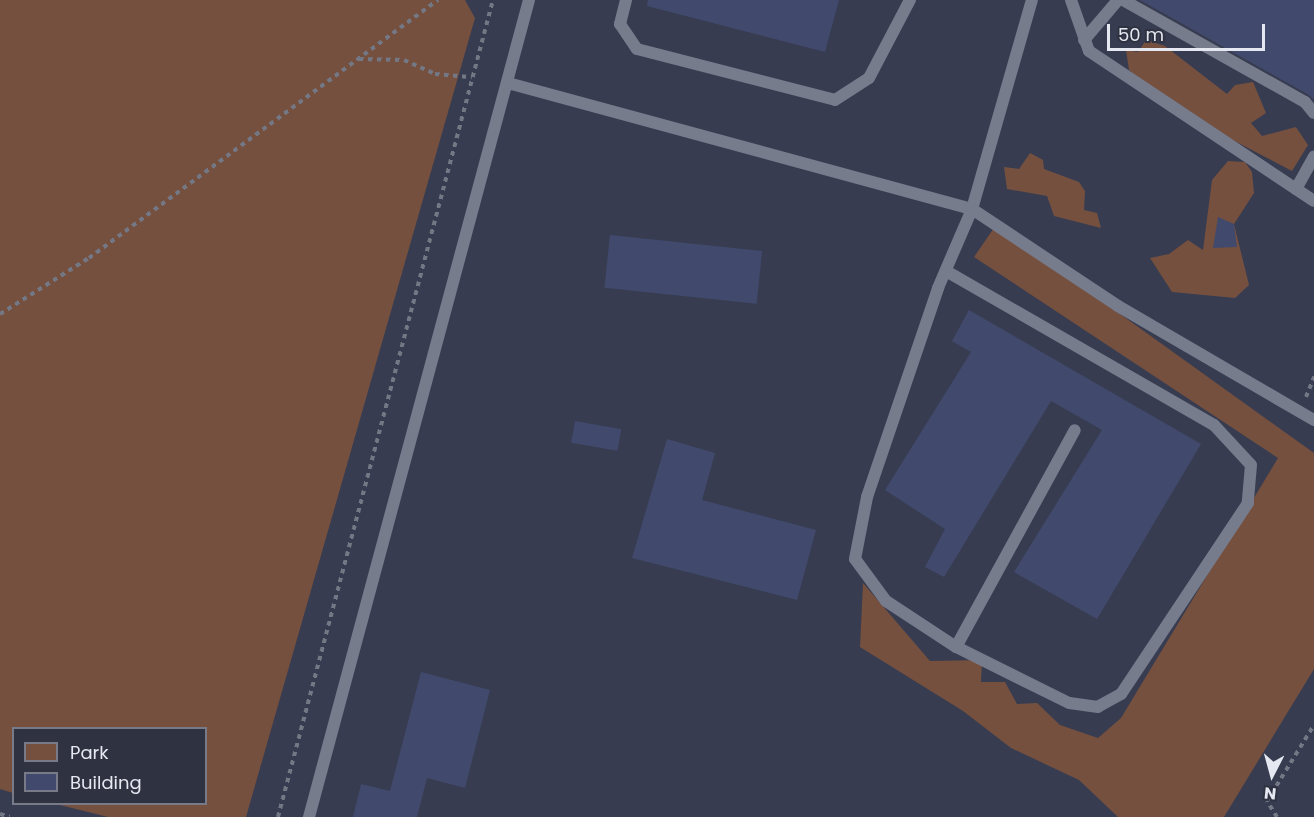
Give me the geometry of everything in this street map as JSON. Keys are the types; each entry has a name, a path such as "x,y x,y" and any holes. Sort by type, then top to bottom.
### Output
{"lane":[{"path":"309,817 404,447 508,83 529,0"},
{"path":"626,0 620,24 637,49 835,100 869,78 910,0"},
{"path":"946,271 1214,424 1251,465 1248,502 1121,694 1098,707 1069,703 956,647 886,601 855,559 867,497 946,271 972,209 1032,0"},
{"path":"1071,0 1089,51 1314,201"},
{"path":"1084,40 1120,0 1305,102 1314,113"},
{"path":"508,83 972,209 1118,306 1314,420"},
{"path":"1296,189 1314,157"},
{"path":"956,647 1075,430"}],"path":[{"path":"0,314 63,277 438,0"},
{"path":"278,817 494,0"},
{"path":"359,59 404,60 435,74 472,77"},
{"path":"1300,412 1314,377"},
{"path":"1277,817 1267,801 1314,725"},
{"path":"0,814 10,817"}],"shaded area":[{"path":"0,0 1314,0 1314,817 0,817"}],"green space":[{"path":"0,0 465,0 475,18 246,817 108,817 60,805 207,805 207,727 12,727 12,793 0,789"},
{"path":"1146,40 1165,46 1227,94 1235,85 1253,82 1266,113 1251,123 1262,136 1296,127 1308,145 1292,171 1175,110 1129,70 1126,50 1138,52"},
{"path":"1030,153 1043,160 1044,169 1079,182 1085,191 1084,210 1097,213 1101,228 1054,216 1047,196 1007,189 1004,167 1019,169"},
{"path":"1228,161 1245,162 1252,172 1254,193 1234,224 1249,285 1235,298 1172,292 1150,258 1169,254 1188,240 1203,250 1212,180"},
{"path":"996,225 1314,453 1314,669 1224,817 1118,817 1079,780 1011,748 963,711 860,647 863,583 930,661 982,660 981,682 1005,682 1017,704 1037,703 1060,725 1098,738 1121,718 1278,458 974,257"}],"building":[{"path":"648,0 839,0 825,52 647,6"},
{"path":"1140,0 1314,0 1314,100 1309,95"},
{"path":"1218,217 1234,224 1237,247 1213,248"},
{"path":"610,235 762,251 757,304 604,288"},
{"path":"969,310 1201,444 1097,619 1014,572 1102,430 1051,401 944,577 925,567 945,529 885,490 971,352 952,341"},
{"path":"575,421 621,429 617,451 571,443"},
{"path":"667,439 715,453 702,500 816,530 797,600 632,558"},
{"path":"421,672 490,690 465,788 427,778 417,817 353,817 361,784 390,791"}]}
